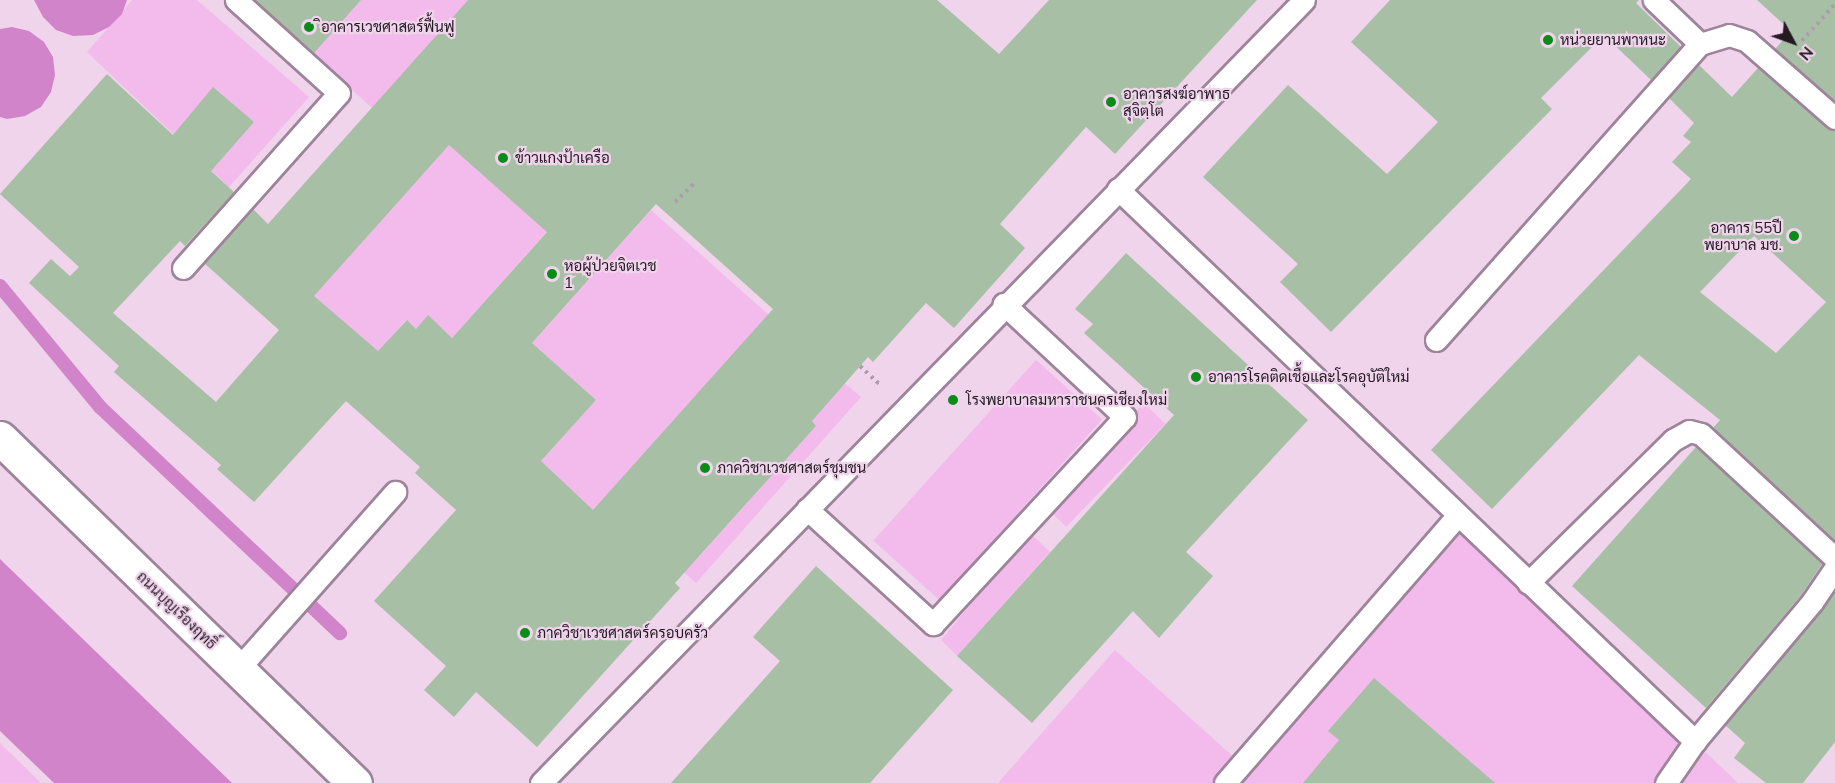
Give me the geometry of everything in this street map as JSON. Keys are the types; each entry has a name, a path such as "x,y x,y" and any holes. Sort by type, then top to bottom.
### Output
{"main road":[{"name":"ถนนบุญเรืองฤทธิ์","path":"0,438 355,783"}],"lane":[{"path":"183,268 339,93 236,0"},
{"path":"541,783 1004,304 1304,0"},
{"path":"1654,0 1700,44"},
{"path":"1436,340 1700,44 1729,35 1747,40 1835,118"},
{"path":"1118,189 1528,584 1695,741"},
{"path":"807,509 933,624 1125,417 1004,304"},
{"path":"1528,584 1673,440 1689,431 1701,434 1835,558"},
{"path":"237,669 293,603 395,492"},
{"path":"1225,783 1457,516"},
{"path":"1666,783 1695,741 1812,602 1835,568"}],"path":[{"path":"1796,48 1835,4"},
{"path":"675,202 695,183"}],"shaded area":[{"path":"34,0 127,0 122,14 109,27 93,35 73,36 56,30 43,17"},
{"path":"132,0 197,0 309,97 229,187 87,52"},
{"path":"361,0 468,0 372,108 312,54"},
{"path":"12,27 29,31 44,42 53,57 55,75 51,92 41,107 25,116 7,119 0,117 0,29"},
{"path":"509,77 520,86 459,154 511,200 574,201 452,338 428,316 416,329 406,320 339,395 276,338"},
{"path":"651,210 779,324 593,510 516,489 596,400 532,343"},
{"path":"1036,360 1102,420 940,600 873,541"},
{"path":"841,380 861,397 696,583 676,565 696,560 816,426 808,418"},
{"path":"1144,403 1166,424 1066,527 1045,506"},
{"path":"1460,532 1528,583 1738,783 998,783 1115,650 1248,770"},
{"path":"1030,533 1050,552 957,656 941,640"},
{"path":"0,559 232,783 54,783 0,731"},
{"path":"0,743 41,783 0,783"}],"building":[{"name":"ิอาคารเวชศาสตร์ฟื้นฟู","path":"255,0 361,0 314,53"},
{"path":"468,0 937,0 999,54 1049,0 1257,0 1115,154 1086,127 1000,224 1025,248 954,328 926,303 873,362 868,357 812,421 816,426 675,583 680,588 537,747 476,692 454,717 424,690 446,666 374,601 456,510 415,473 420,467 346,401 254,502 217,469 221,465 114,372 119,366 29,283 51,259 70,276 79,267 0,194 107,74 173,135 213,87 254,122 211,171 234,192 185,246 180,241 113,313 216,402 279,330 204,263 253,209 268,224","holes":["449,145 547,232 452,338 428,315 416,329 407,320 378,351 314,296","656,204 773,309 593,510 541,461 596,400 532,343"]},
{"path":"1390,0 1639,0 1636,3 1681,47 1651,80 1604,35 1541,98 1552,109 1331,332 1280,282 1298,264 1203,177 1288,85 1387,174 1438,122 1351,42"},
{"path":"1757,0 1835,0 1835,101 1775,49 1791,31"},
{"path":"1699,65 1732,97 1758,68 1827,128 1835,130 1835,541 1713,428 1720,420 1639,355 1492,509 1431,450 1691,179 1672,162 1691,142 1683,136 1694,123 1669,98","holes":["1754,236 1826,302 1776,353 1700,292"]},
{"path":"1126,253 1308,420 1186,552 1213,576 1159,638 1133,611 1032,723 957,656 1174,415 1084,333 1093,324 1075,309"},
{"path":"1696,447 1822,564 1802,594 1706,708 1572,586"},
{"path":"816,566 953,690 870,783 671,783 780,661 753,637"},
{"path":"1835,591 1835,742 1803,783 1766,783 1734,758 1745,743 1725,725"},
{"path":"1374,678 1495,783 1303,783 1339,740 1328,731"}],"waterway":[{"path":"0,286 100,407 340,633"}],"place":[{"name":"ิอาคารเวชศาสตร์ฟื้นฟู","path":"309,27"},
{"name":"หน่วยยานพาหนะ","path":"1548,40"},
{"name":"อาคารสงฆ์อาพาธ สุจิตฺโต","path":"1111,102"},
{"name":"ข้าวแกงป้าเครือ","path":"503,158"},
{"name":"อาคาร 55ปี พยาบาล มช.","path":"1794,236"},
{"name":"หอผู้ป่วยจิตเวช 1","path":"552,274"},
{"name":"อาคารโรคติดเชื้อและโรคอุบัติใหม่","path":"1196,377"},
{"name":"โรงพยาบาลมหาราชนครเชียงใหม่","path":"953,400"},
{"name":"ภาควิชาเวชศาสตร์ชุมชน","path":"705,468"},
{"name":"ภาควิชาเวชศาสตร์ครอบครัว","path":"525,633"}]}
